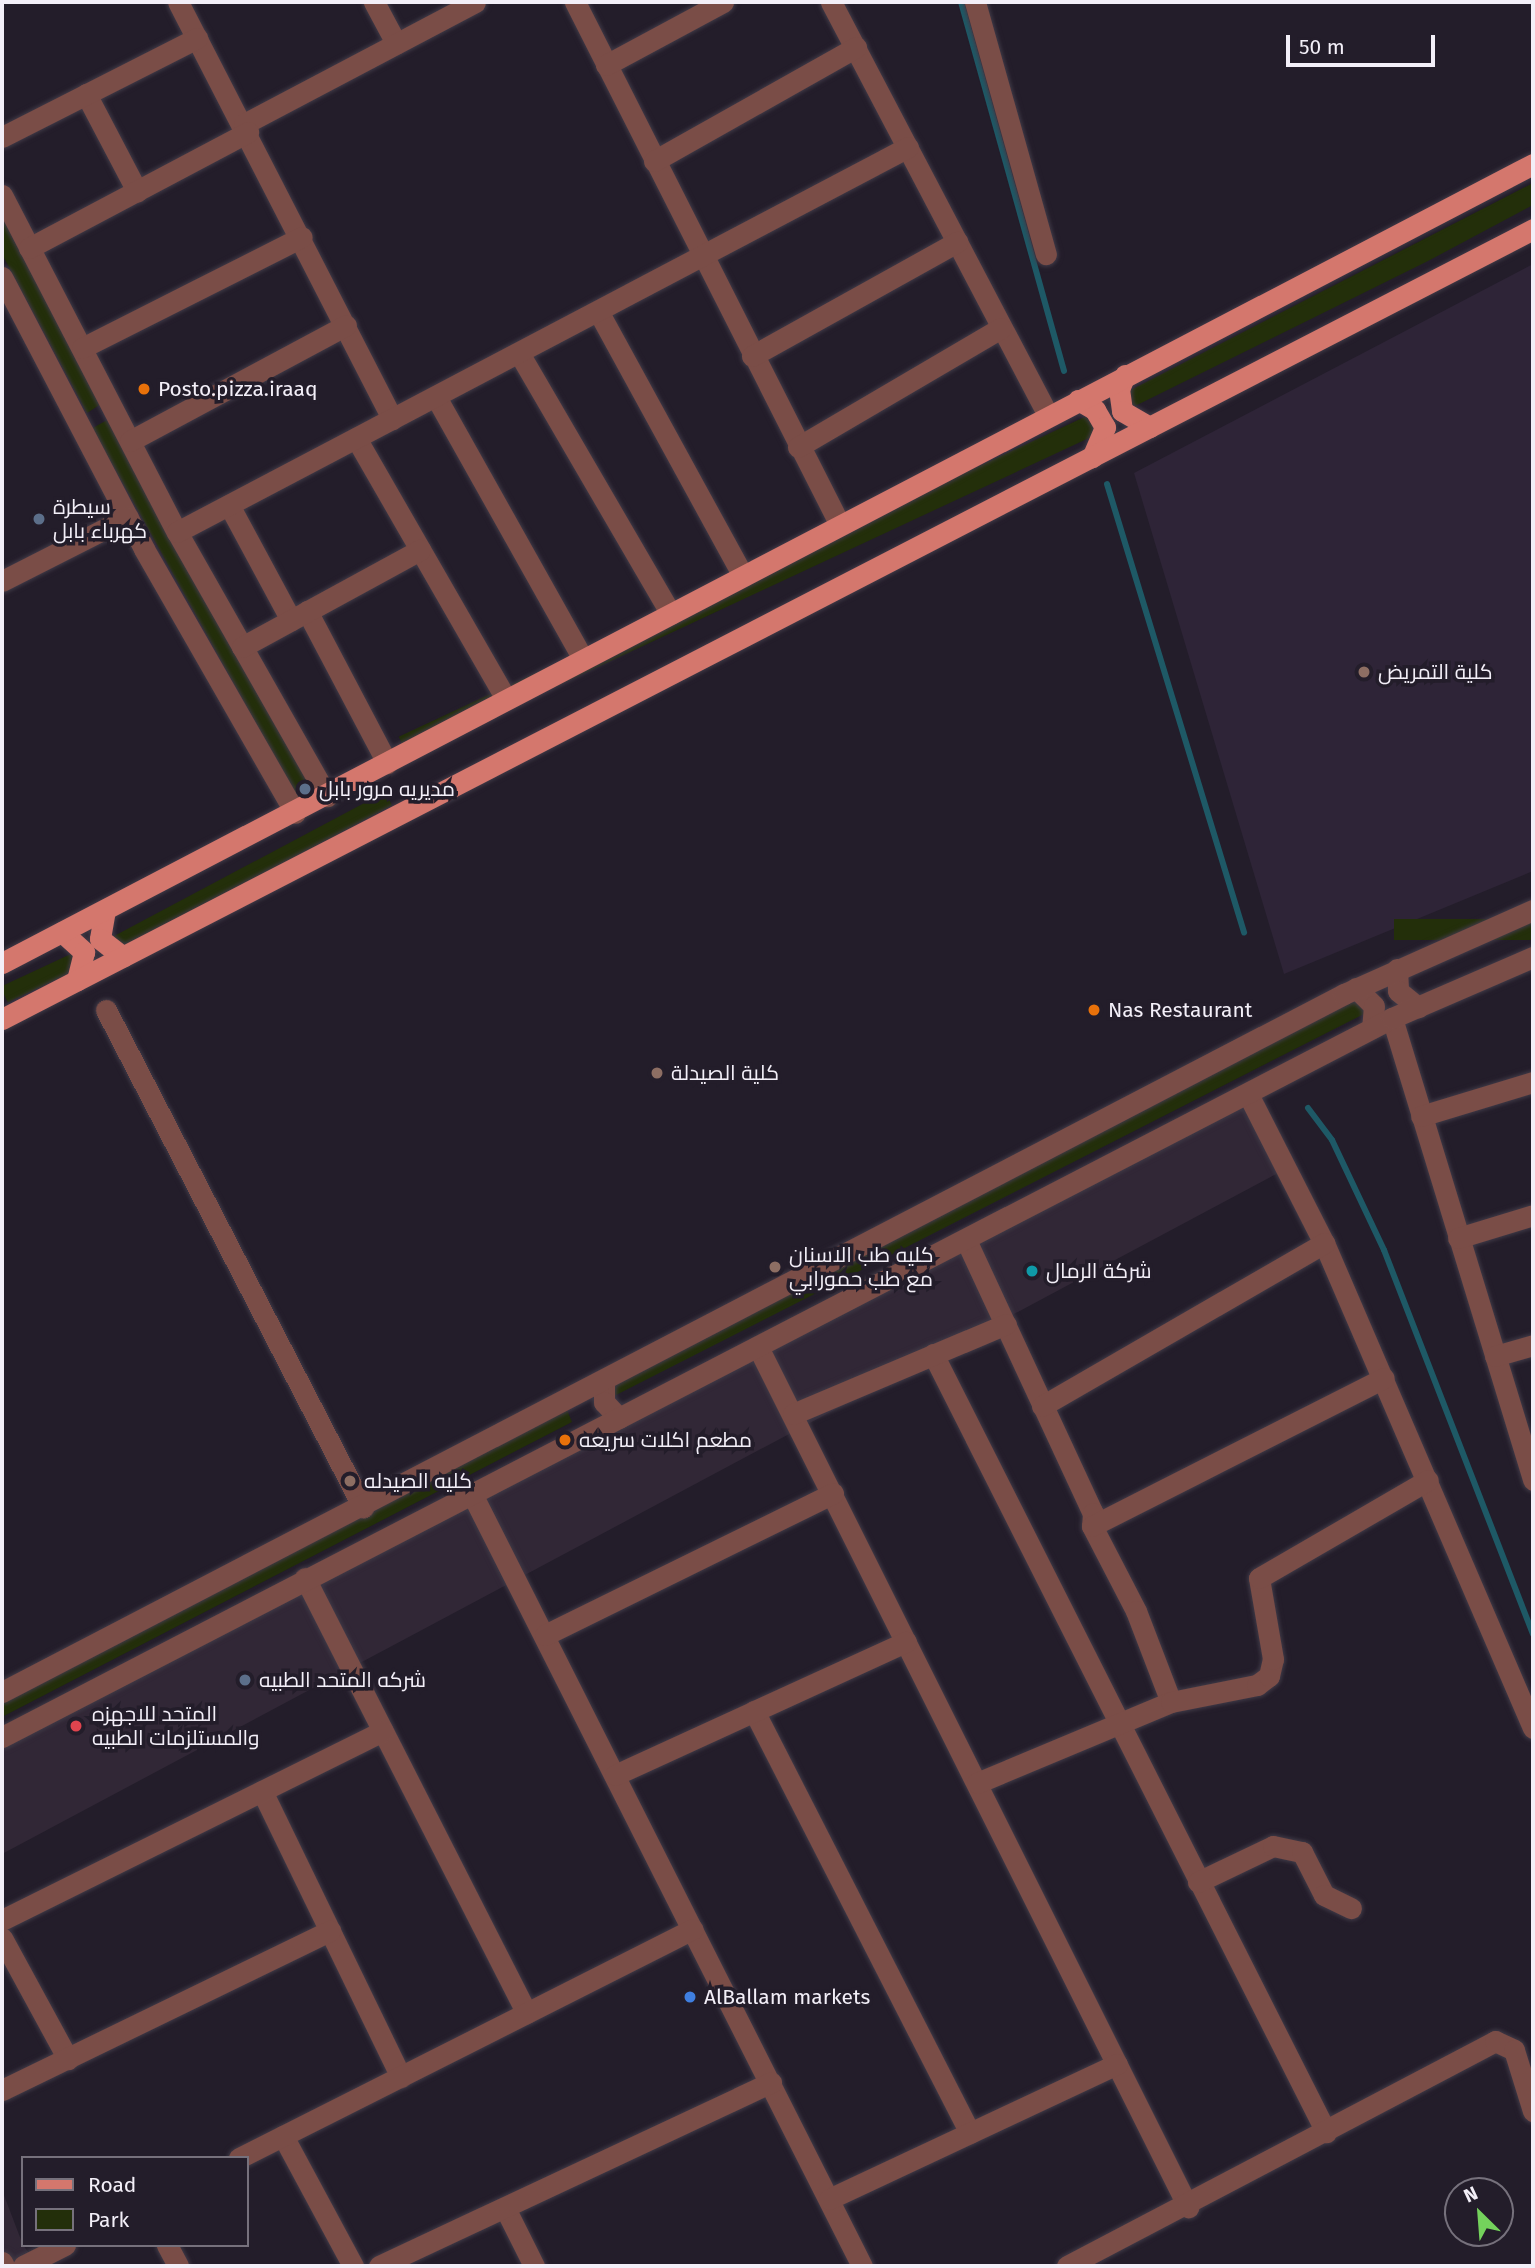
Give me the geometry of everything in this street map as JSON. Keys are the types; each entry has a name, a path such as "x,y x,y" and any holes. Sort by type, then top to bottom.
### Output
{"main road":[{"path":"2,963 295,813 506,699 1533,164"},
{"path":"2,1019 1533,229"},
{"path":"1125,375 1119,389 1122,411 1150,427"},
{"path":"1078,400 1104,421 1092,457"},
{"path":"105,910 100,939 123,957"},
{"path":"62,932 84,952 77,980"}],"street":[{"path":"178,2 302,237 392,419"},
{"path":"374,2 396,43"},
{"path":"29,248 136,191 396,43 475,2"},
{"path":"575,2 798,447 840,525"},
{"path":"606,65 723,2"},
{"path":"831,2 1048,416"},
{"path":"975,2 1046,254"},
{"path":"2,137 197,38"},
{"path":"654,161 856,47"},
{"path":"86,94 136,191"},
{"path":"177,532 908,147"},
{"path":"2,195 177,532 327,796"},
{"path":"82,348 302,237"},
{"path":"752,356 957,242"},
{"path":"2,277 128,517 295,813"},
{"path":"598,312 743,576"},
{"path":"130,442 346,325"},
{"path":"798,447 1001,328"},
{"path":"519,353 671,614"},
{"path":"436,397 583,659"},
{"path":"356,438 506,699"},
{"path":"229,505 387,763"},
{"path":"2,581 128,517"},
{"path":"242,647 420,550"},
{"path":"2,1692 604,1384 1356,988 1533,910"},
{"path":"2,1737 471,1492 967,1240 1372,1028 1533,957"},
{"path":"1397,969 1398,991 1418,1007"},
{"path":"1356,988 1374,1006 1372,1028"},
{"path":"106,1010 363,1507"},
{"path":"1392,1018 1533,1480"},
{"path":"1421,1116 1533,1082"},
{"path":"1248,1094 1324,1243 1533,1728"},
{"path":"1458,1238 1533,1215"},
{"path":"967,1240 1093,1513 1092,1526 1136,1611 1171,1702"},
{"path":"1042,1406 1324,1243"},
{"path":"793,1414 1006,1324"},
{"path":"1495,1356 1533,1345"},
{"path":"758,1348 833,1493 1188,2207"},
{"path":"933,1354 1326,2132"},
{"path":"1092,1526 1384,1378"},
{"path":"604,1384 604,1402 619,1418"},
{"path":"567,1403 581,1418 580,1437"},
{"path":"976,1783 1171,1702 1257,1685 1269,1676 1273,1659 1259,1578 1428,1480"},
{"path":"471,1492 862,2266"},
{"path":"545,1635 833,1493"},
{"path":"305,1578 527,2013"},
{"path":"615,1775 906,1642"},
{"path":"754,1711 971,2133"},
{"path":"2,1920 383,1731"},
{"path":"262,1791 401,2077"},
{"path":"1198,1882 1273,1846 1302,1852 1324,1895 1350,1908"},
{"path":"243,2156 693,1929"},
{"path":"2,2090 330,1931"},
{"path":"2,1938 68,2059"},
{"path":"1067,2266 1188,2207 1495,2041 1514,2050 1533,2111"},
{"path":"829,2199 1117,2064"},
{"path":"379,2266 771,2082"},
{"path":"283,2136 353,2266"},
{"path":"505,2208 534,2266"},
{"path":"23,2266 61,2247"},
{"path":"168,2247 178,2266"}],"shaded area":[{"name":"كلية التمريض","path":"1533,264 1533,871 1284,974 1134,473"},
{"path":"1241,1105 1280,1172 2,1854 2,1747"},
{"path":"2,2190 21,2240 21,2247 24,2247 38,2266 2,2266"}],"green space":[{"path":"1533,183 1533,205 1428,261 1127,410 1119,396"},
{"path":"2,218 101,404 87,413 2,254"},
{"path":"1093,413 1102,432 408,756 399,737"},
{"path":"109,419 311,784 295,793 92,428"},
{"path":"385,792 392,805 117,951 110,938"},
{"path":"1394,919 1533,919 1533,940 1394,940"},
{"path":"73,953 80,968 8,1002 2,986"},
{"path":"1364,996 1371,1010 612,1397 605,1383"},
{"path":"567,1410 572,1422 2,1717 2,1699"}],"waterway":[{"path":"961,2 1064,371"},
{"path":"1107,484 1244,933"},
{"path":"1308,1108 1332,1140 1384,1250 1533,1634"}],"place":[{"name":"Posto.pizza.iraaq","path":"144,389"},
{"name":"سيطرة كهرباء بابل","path":"39,519"},
{"name":"كلية التمريض","path":"1364,672"},
{"name":"مديريه مرور بابل","path":"305,789"},
{"name":"Nas Restaurant","path":"1094,1010"},
{"name":"كلية الصيدلة","path":"657,1073"},
{"name":"كليه طب الاسنان مع طب حمورابي","path":"775,1267"},
{"name":"شركة الرمال","path":"1032,1271"},
{"name":"مطعم اكلات سريعه","path":"565,1440"},
{"name":"كليه الصيدله","path":"350,1481"},
{"name":"شركه المتحد الطبيه","path":"245,1680"},
{"name":"المتحد للاجهزه والمستلزمات الطبيه","path":"76,1726"},
{"name":"AlBallam markets","path":"690,1997"}]}
